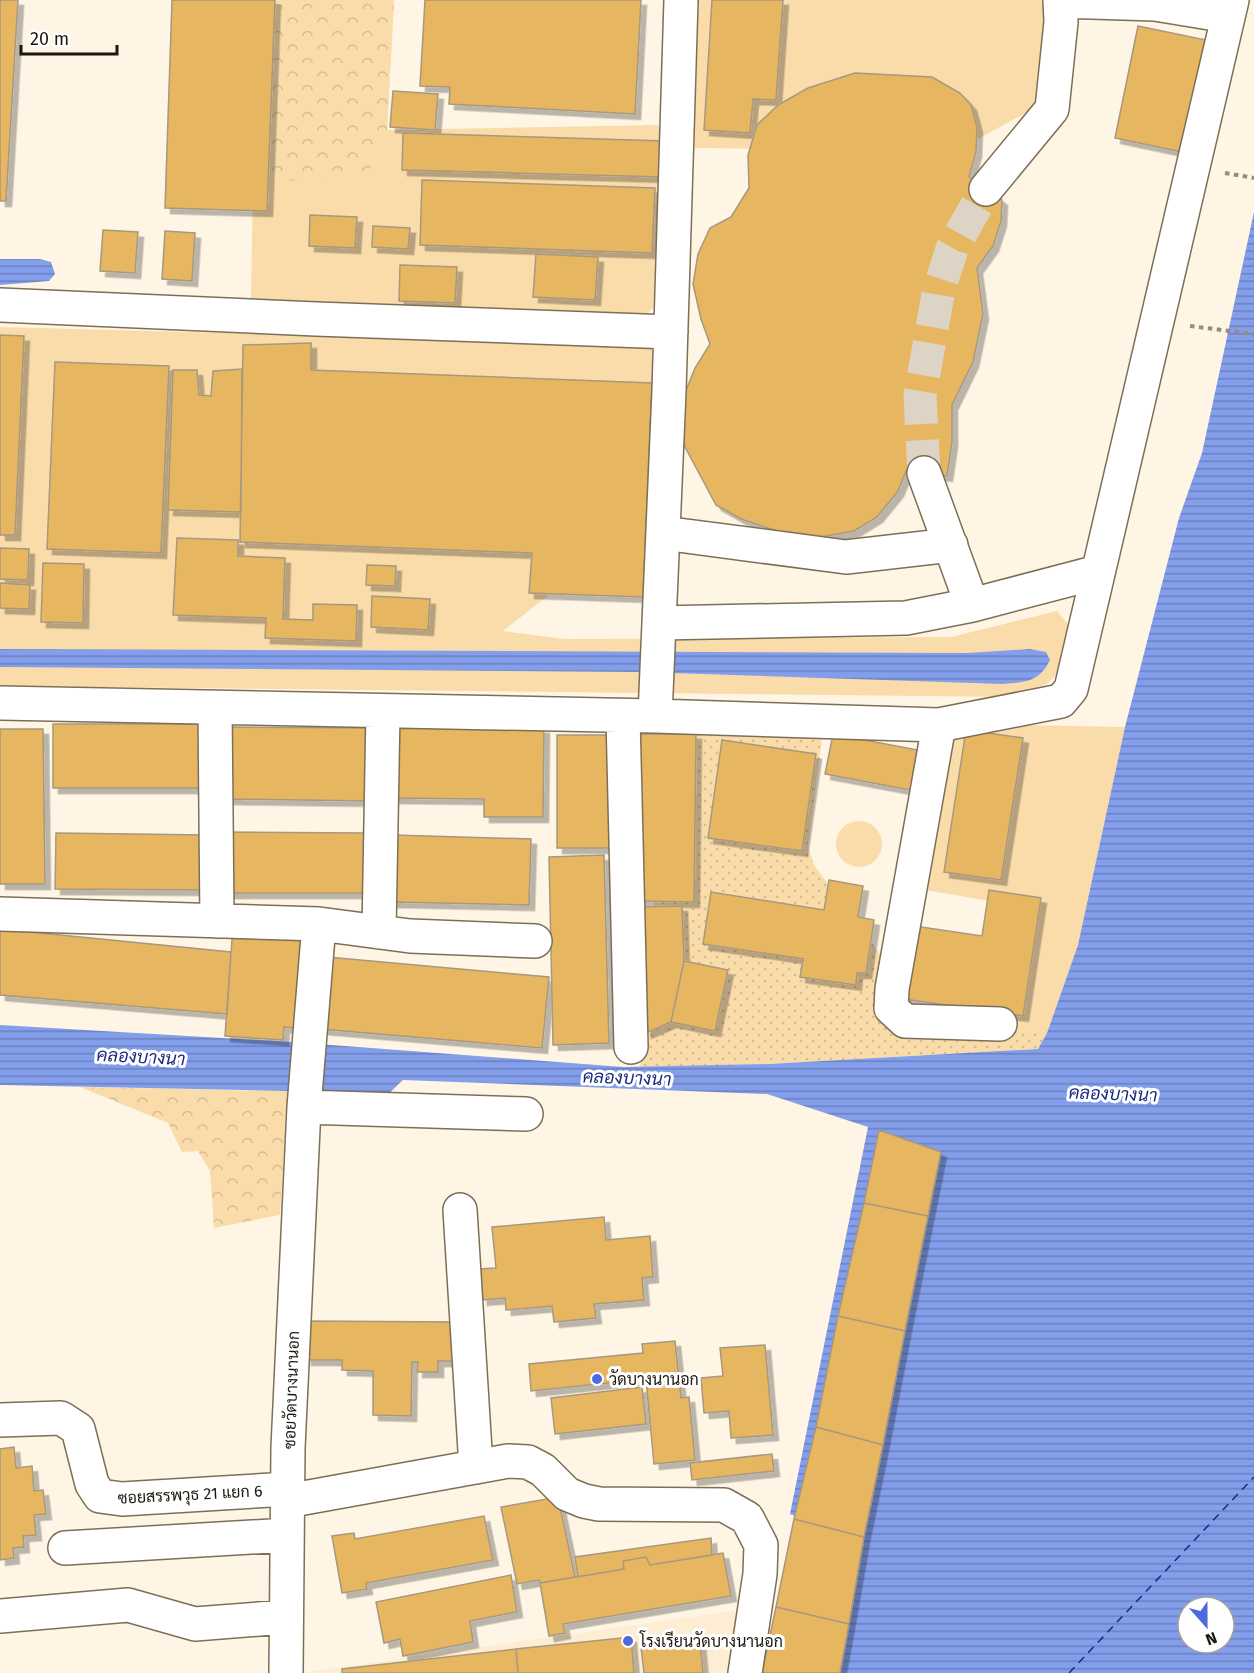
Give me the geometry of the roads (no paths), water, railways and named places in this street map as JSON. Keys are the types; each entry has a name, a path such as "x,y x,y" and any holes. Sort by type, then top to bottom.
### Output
{"street":[{"path":"632,1047 639,717 656,680 671,332 681,0"},
{"path":"0,703 939,724 1061,701 1071,689 1230,8 1060,0 1061,22 1052,109 986,189"},
{"path":"0,305 316,320 671,332"},
{"path":"924,473 972,605"},
{"path":"663,533 846,557 951,545"},
{"path":"658,634 906,618 972,605 1098,572"},
{"path":"215,708 217,921"},
{"path":"379,932 383,712"},
{"path":"939,724 892,989 891,1008 905,1021 1000,1024"},
{"path":"0,914 319,924 410,936 536,941"},
{"name":"ซอยวัดบางนานอก","path":"286,1673 287,1495 304,1102 319,924"},
{"path":"304,1102 526,1114"},
{"path":"460,1210 476,1467"},
{"name":"ซอยสรรพวุธ 21 แยก 6","path":"0,1420 61,1419 78,1429 92,1484 100,1496 122,1499 287,1495"},
{"path":"287,1495 508,1461 528,1462 543,1470 567,1494 584,1501 599,1504 724,1505 747,1518 761,1545 760,1574 745,1673"},
{"path":"64,1548 287,1534"},
{"path":"0,1616 128,1605 195,1624 285,1617"}],"water":[{"name":"คลองบางนา","path":"1254,212 1254,1673 784,1673 845,1535 790,1514 868,1127 767,1094 403,1080 384,1098 288,1091 0,1085 0,1025 292,1042 623,1067 769,1064 1038,1049 1047,1033 1078,945 1125,727 1179,518 1202,453"},
{"path":"0,259 40,259 51,262 55,274 49,281 0,285"},
{"path":"0,649 967,653 1030,649 1046,652 1050,660 1041,673 1031,680 1003,684 641,672 0,667"}],"tunnel":[{"path":"924,473 920,396 939,289 952,249 986,189"}],"place":[{"name":"วัดบางนานอก","path":"597,1379"},
{"name":"โรงเรียนวัดบางนานอก","path":"628,1641"}]}
